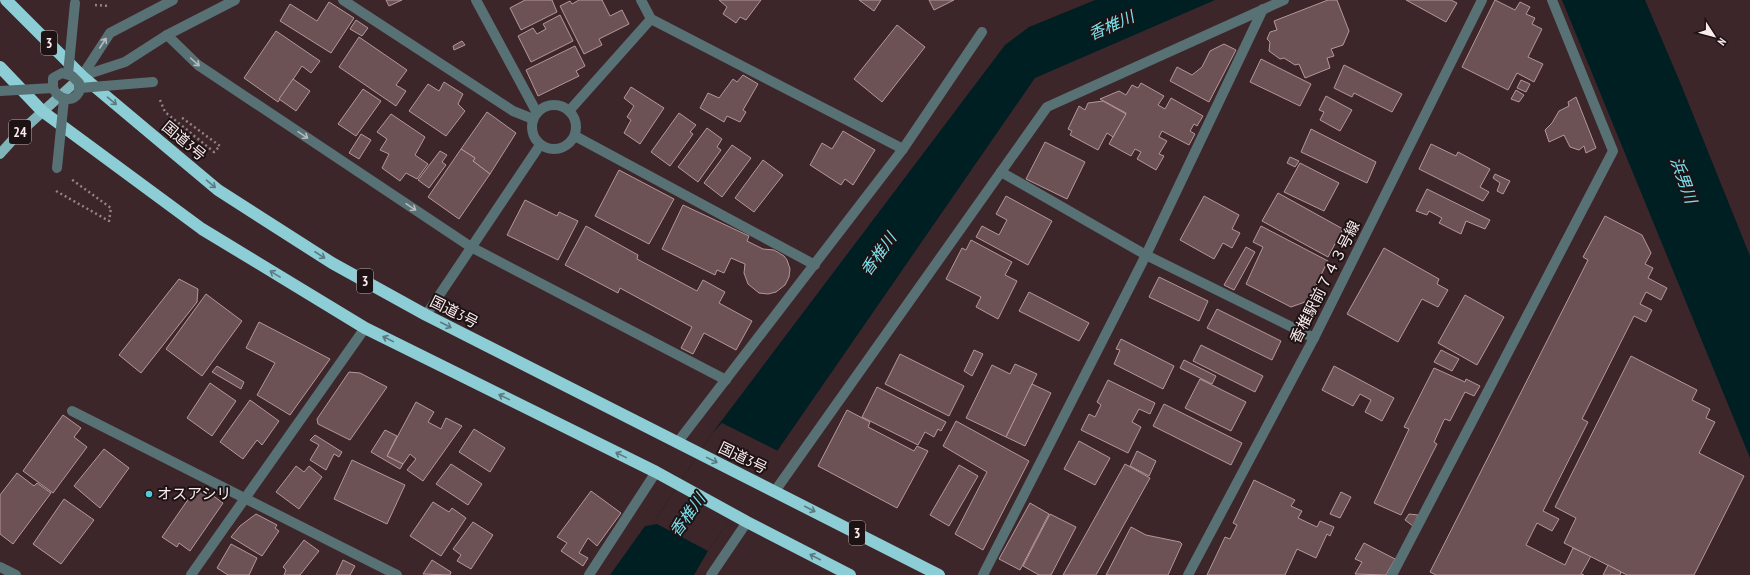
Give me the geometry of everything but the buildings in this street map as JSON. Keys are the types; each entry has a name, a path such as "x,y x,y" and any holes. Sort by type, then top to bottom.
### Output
{"highway":[{"name":"国道3号","path":"6,0 81,82 218,190 332,263 426,315 939,575"},
{"path":"0,67 42,111 202,229 365,328 656,472 747,522 850,575"}],"main road":[{"name":"24","path":"0,154 42,111 81,82"}],"street":[{"path":"153,82 81,82 68,74 62,73 53,78 53,88 57,95 64,99 77,96 81,82 110,33 173,0"},
{"path":"81,82 125,62 167,35 235,0"},
{"path":"343,0 513,111 535,116"},
{"path":"476,0 535,116"},
{"path":"641,0 651,19 903,149"},
{"path":"775,491 1047,107 1284,0"},
{"name":"香椎駅前７４３号線","path":"1188,575 1314,338 1482,0"},
{"path":"1392,575 1613,150 1552,0"},
{"path":"68,74 74,3"},
{"path":"983,575 1146,254 1263,9"},
{"path":"569,111 651,19"},
{"path":"677,443 903,149 982,32"},
{"path":"167,35 198,65 471,247 726,380"},
{"path":"0,91 53,88"},
{"path":"57,168 64,99"},
{"path":"556,105 564,107 569,111 576,122 574,136 566,146 560,149 553,150 540,145 532,133 532,126 535,116 543,108 556,105"},
{"path":"574,136 815,265"},
{"path":"426,315 540,145"},
{"path":"1002,172 1146,254 1314,338"},
{"path":"191,575 365,328"},
{"path":"72,411 397,575"},
{"path":"588,575 656,472"},
{"path":"711,575 747,522"},
{"path":"0,566 16,575"}],"path":[{"path":"153,82 165,112 214,152 220,146 181,117"},
{"path":"56,191 109,221 111,208 57,168"}],"water":[{"name":"香椎川","path":"1095,0 1215,0 1035,78 708,551 694,575 610,575 645,526 652,525 713,432 1005,45 1029,27"},
{"name":"浜男川","path":"1562,0 1645,0 1680,82 1750,256 1750,458"}],"pier":[{"path":"722,423 778,451 708,551 657,524 652,525 713,432"}],"place":[{"name":"オスアシリ","path":"149,494"}]}
